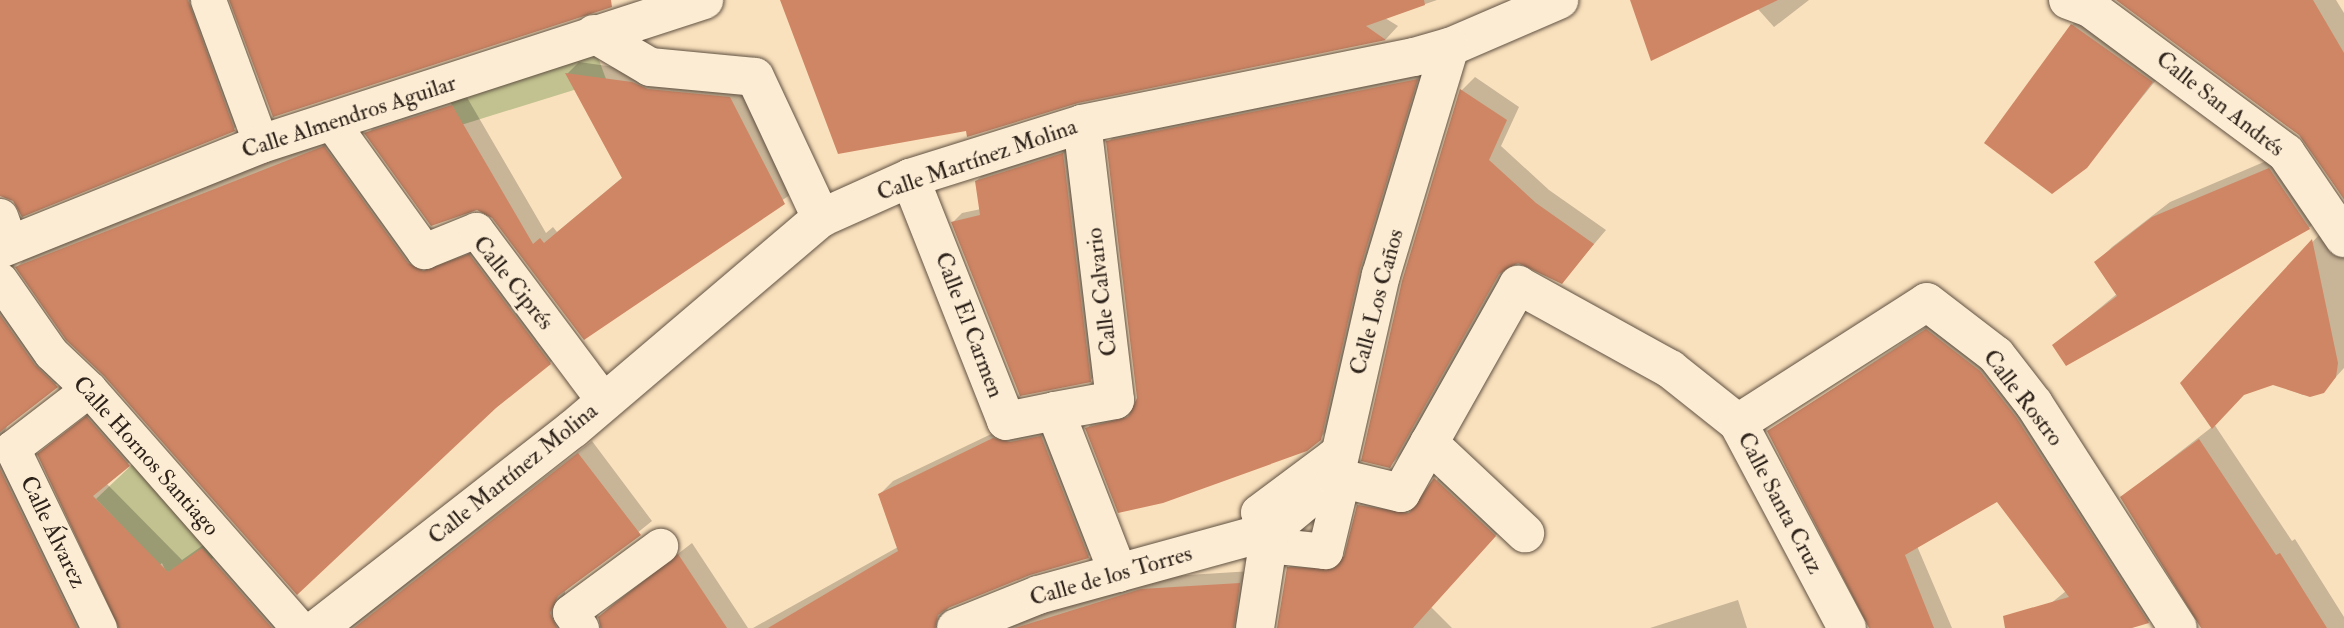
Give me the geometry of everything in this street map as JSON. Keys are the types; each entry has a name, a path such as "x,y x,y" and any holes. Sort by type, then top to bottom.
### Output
{"street":[{"path":"208,0 261,144"},
{"name":"Calle Almendros Aguilar","path":"3,236 261,144 703,0"},
{"name":"Calle Martínez Molina","path":"318,628 604,401 821,218 910,178 1082,124 1450,47 1559,0"},
{"name":"Calle San Andrés","path":"2068,0 2112,23 2286,153 2344,238"},
{"path":"594,34 650,67 755,76 821,218"},
{"name":"Calle Los Caños","path":"1336,475 1381,275 1450,47"},
{"name":"Calle Ciprés","path":"332,123 424,251 477,230 604,401"},
{"name":"Calle Calvario","path":"1055,411 1115,400 1082,124"},
{"name":"Calle El Carmen","path":"910,178 1006,421 1055,411"},
{"name":"Calle Hornos Santiago","path":"0,280 51,353 89,389 299,628"},
{"name":"Calle Santa Cruz","path":"1429,443 1518,285 1670,369 1738,423 1847,628"},
{"name":"Calle Rostro","path":"1738,423 1927,302 1997,355 2034,404 2178,628"},
{"name":"Calle Álvarez","path":"89,389 12,448 99,628"},
{"path":"1055,411 1118,573"},
{"path":"1336,475 1401,493 1429,443 1525,533"},
{"path":"1255,628 1271,530 1336,475"},
{"path":"1271,530 1287,547 1325,551 1340,488 1336,475"},
{"name":"Calle de los Torres","path":"955,628 1038,595 1271,530"},
{"path":"581,628 570,612 660,546"}],"green space":[{"path":"593,44 606,79 461,125 447,94"},
{"path":"138,459 222,549 202,569 166,572 162,563 138,582 128,532 96,499"}],"building":[{"path":"0,0 188,0 235,131 22,217 13,201 0,196"},
{"path":"229,0 611,0 612,7 273,117"},
{"path":"780,0 1424,0 1425,5 1366,26 1386,40 1078,103 967,137 966,131 838,154"},
{"path":"1630,0 1778,0 1651,61"},
{"path":"2116,0 2313,0 2344,53 2344,199 2299,135"},
{"path":"2071,24 2153,82 2087,168 2052,194 1984,143"},
{"path":"565,73 632,82 648,89 730,97 785,204 584,340 492,218 477,210 431,226 364,133 452,105 533,244 540,238 544,243 622,178"},
{"path":"1418,79 1360,269 1321,440 1307,451 1163,503 1118,513 1085,428 1128,417 1137,398 1106,141"},
{"path":"1460,89 1507,120 1489,160 1536,203 1594,244 1562,284 1518,263 1499,274 1390,468 1361,461 1402,281"},
{"path":"324,146 408,263 423,271 469,254 551,364 496,408 297,595 104,376 66,340 15,267"},
{"path":"1063,153 1091,382 1020,396 951,222 980,215 975,181"},
{"path":"2269,168 2310,229 2066,366 2052,345 2117,296 2094,262 2152,217"},
{"path":"2312,239 2338,363 2336,377 2324,393 2310,397 2273,385 2244,395 2212,429 2180,383"},
{"path":"0,315 35,365 58,387 0,432"},
{"path":"1926,329 1980,371 2016,417 2149,623 2132,628 2005,628 2003,616 2069,597 1997,502 1905,555 1934,628 1869,628 1767,431"},
{"path":"86,416 130,466 93,496 168,572 202,548 272,628 119,628 37,454"},
{"path":"1041,436 1089,558 1030,575 948,608 938,615 935,628 768,628 898,551 878,494 993,438 1010,442"},
{"path":"2199,439 2276,555 2280,553 2327,628 2201,628 2120,497"},
{"path":"578,453 641,535 558,596 550,613 557,628 354,628"},
{"path":"0,469 77,628 0,628"},
{"path":"1434,478 1496,536 1413,628 1277,628 1287,567 1333,569 1344,556 1357,505 1409,513"},
{"path":"678,554 727,628 601,628 598,617"},
{"path":"1240,583 1234,628 1015,628 1141,589"}]}
